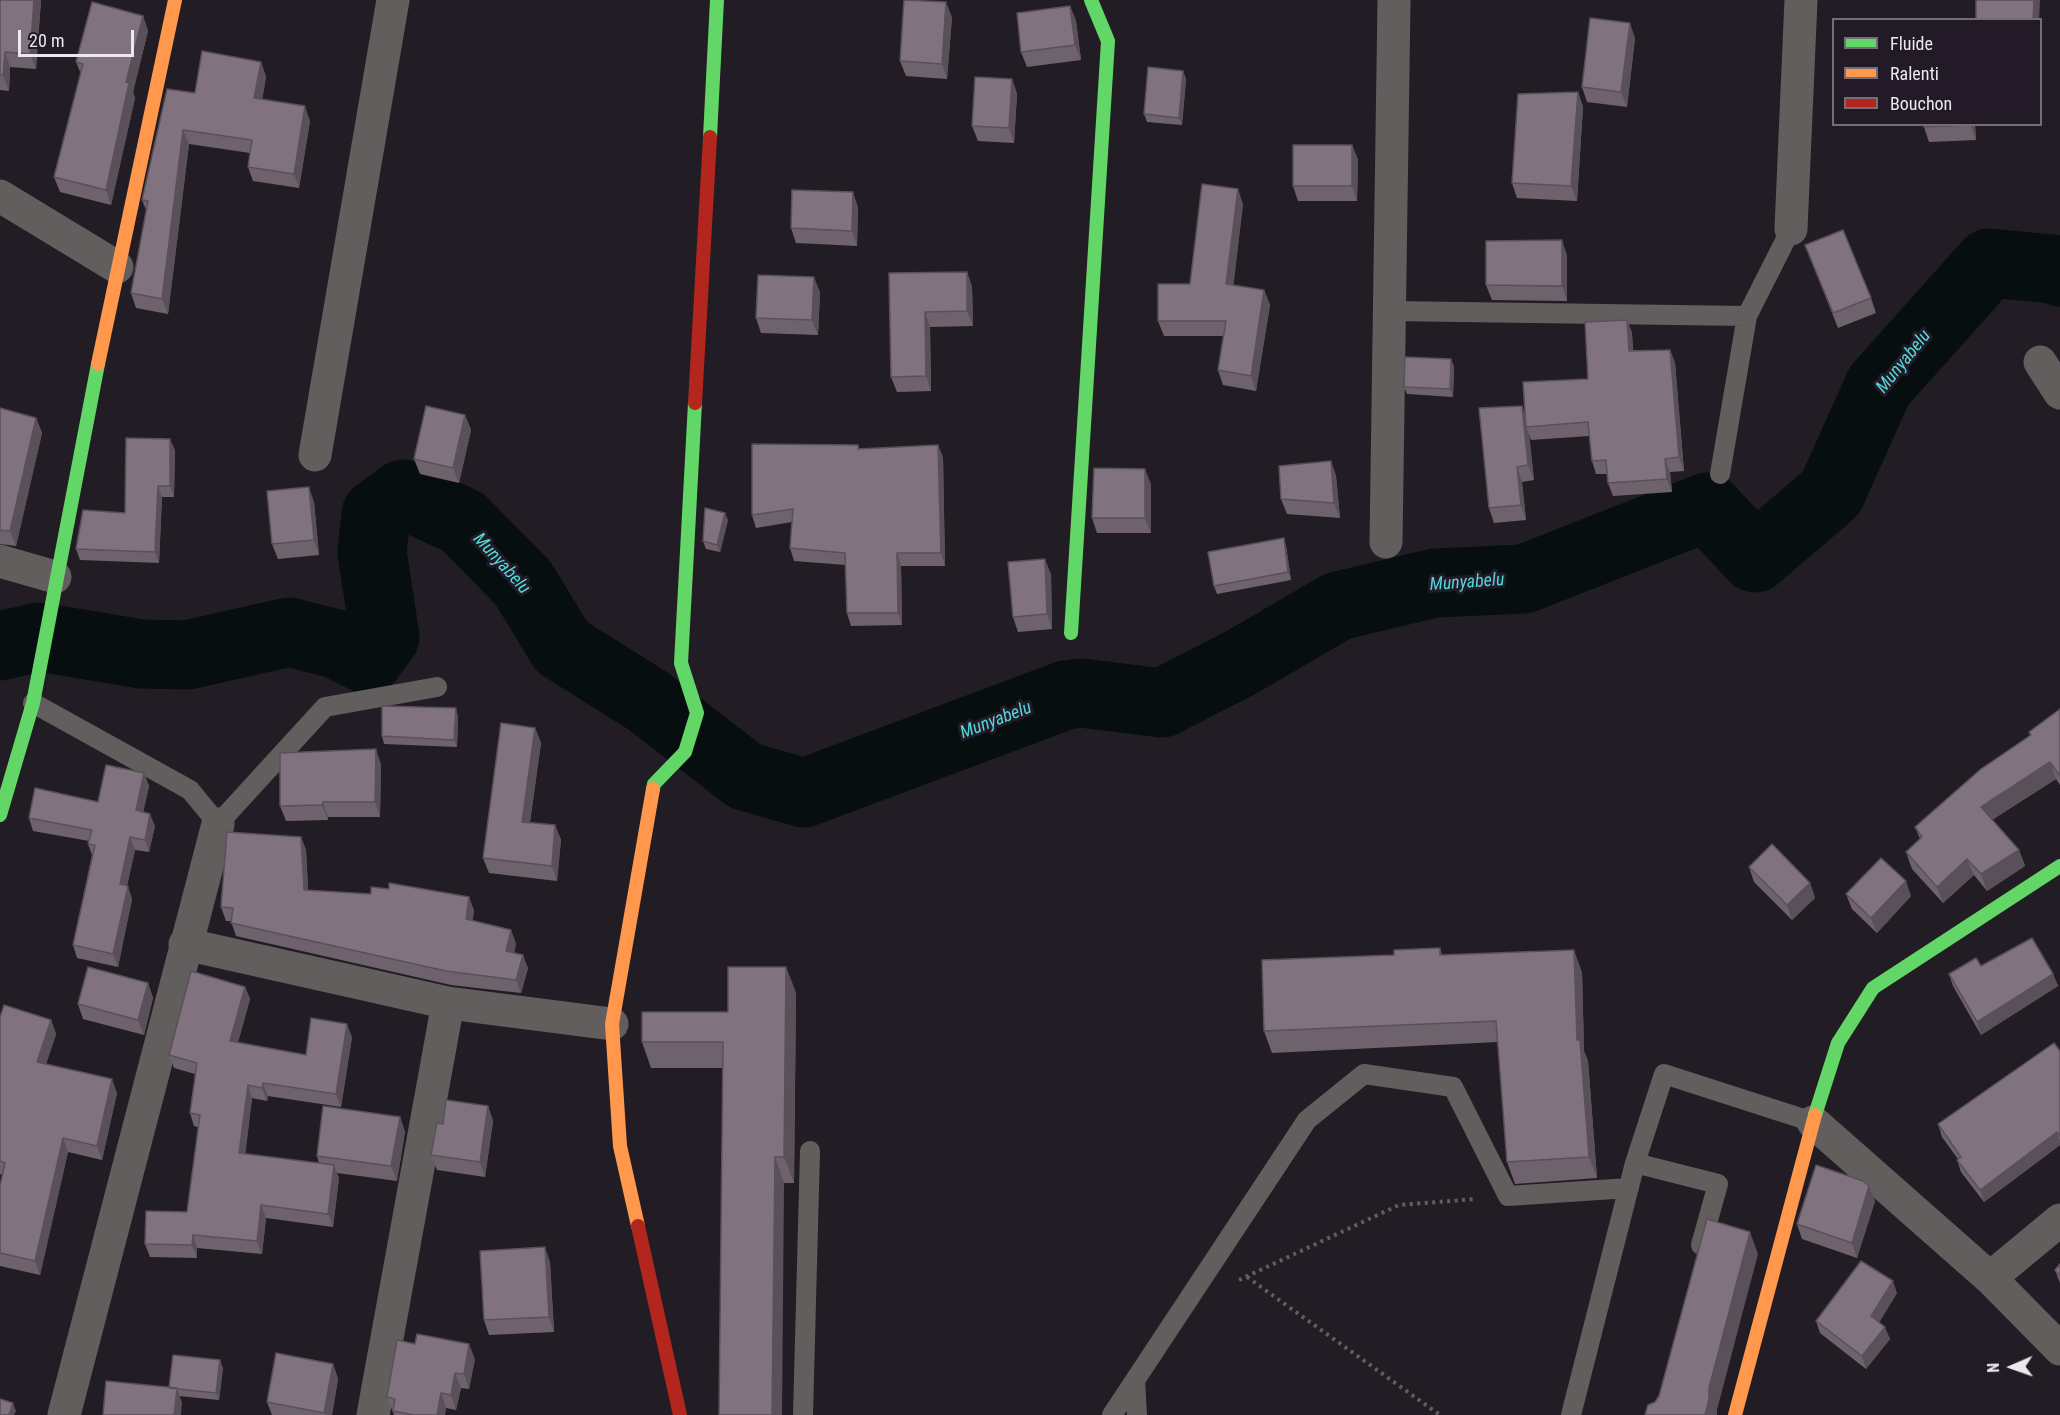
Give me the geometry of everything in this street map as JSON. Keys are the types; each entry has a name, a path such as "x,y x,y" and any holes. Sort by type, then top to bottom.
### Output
{"street":[{"path":"0,815 33,703 117,267 175,0"},
{"path":"315,455 393,0"},
{"path":"680,1415 620,1146 612,1024 654,784 685,752 697,712 681,663 717,0"},
{"path":"1071,633 1108,41 1091,0"},
{"path":"1386,542 1394,0"},
{"path":"1791,229 1801,0"},
{"path":"0,196 117,267"},
{"path":"2040,362 2060,393"},
{"path":"0,561 54,589"},
{"path":"63,1415 218,824"},
{"path":"1735,1415 1814,1122 1838,1043 1873,988 2060,866"},
{"path":"185,944 448,1004 612,1024"},
{"path":"373,1415 448,1004"},
{"path":"1814,1122 1990,1278 2060,1349"},
{"path":"1990,1278 2060,1220"}],"lane":[{"path":"1720,474 1748,316 1791,229"},
{"path":"1389,310 1748,316"},
{"path":"33,703 190,790 218,824 325,707 438,687"},
{"path":"1112,1415 1307,1120 1364,1074 1453,1087 1508,1196 1629,1188"},
{"path":"1571,1415 1635,1164 1664,1074 1814,1122"},
{"path":"802,1415 810,1151"},
{"path":"1635,1164 1718,1184 1696,1265"},
{"path":"1135,1380 1137,1415"}],"path":[{"path":"1236,1281 1399,1205 1508,1196"},
{"path":"1246,1276 1440,1415"}],"building":[{"path":"0,0 34,0 30,54 5,52 3,76 0,75"},
{"path":"904,0 946,2 942,64 900,61"},
{"path":"1976,0 2034,0 2033,18 1976,18"},
{"path":"92,2 143,16 126,82 129,83 106,190 54,177 83,64 76,62"},
{"path":"1070,6 1075,45 1021,52 1017,13"},
{"path":"1590,18 1630,23 1621,92 1582,87"},
{"path":"202,51 261,62 254,98 305,106 294,174 248,167 252,140 183,130 162,299 131,293 148,201 142,200 167,89 195,93"},
{"path":"1148,67 1183,71 1179,118 1144,114"},
{"path":"975,77 1012,79 1009,128 972,126"},
{"path":"1578,92 1571,186 1512,183 1518,94"},
{"path":"1293,145 1352,145 1352,186 1293,186"},
{"path":"1202,184 1238,189 1226,284 1264,290 1251,376 1218,370 1226,321 1158,321 1158,284 1190,284"},
{"path":"792,190 853,192 852,231 791,228"},
{"path":"1843,230 1871,298 1833,313 1805,245"},
{"path":"1562,240 1562,286 1486,285 1486,241"},
{"path":"967,272 967,311 925,312 926,376 891,377 889,273"},
{"path":"758,275 814,277 812,320 756,318"},
{"path":"1627,320 1629,351 1670,350 1679,457 1665,459 1667,479 1608,483 1606,460 1592,461 1588,422 1526,427 1523,382 1588,379 1585,322"},
{"path":"1405,357 1451,359 1450,389 1404,387"},
{"path":"426,406 465,415 453,468 414,459"},
{"path":"1522,406 1528,465 1517,467 1521,505 1489,508 1479,408"},
{"path":"0,408 36,418 10,531 0,530"},
{"path":"126,438 170,439 170,486 158,486 155,552 76,549 83,510 125,513"},
{"path":"752,444 858,445 858,449 938,445 941,553 897,553 898,613 847,613 845,553 790,548 793,509 752,515"},
{"path":"1331,461 1334,503 1281,499 1279,466"},
{"path":"1094,468 1145,469 1145,518 1092,518"},
{"path":"309,487 314,540 272,544 267,491"},
{"path":"705,508 725,513 717,545 703,541"},
{"path":"1284,538 1288,572 1214,586 1208,552"},
{"path":"1045,559 1047,614 1013,617 1008,562"},
{"path":"382,706 456,708 454,740 382,736"},
{"path":"2060,709 2060,776 2050,762 1981,807 2019,850 1981,874 1967,859 1937,887 1906,852 1922,837 1915,827 1981,769 2031,735 2029,732"},
{"path":"501,723 535,728 522,822 555,825 552,866 483,858"},
{"path":"376,749 375,802 323,802 322,805 280,806 280,753"},
{"path":"106,765 144,773 136,810 150,814 145,840 130,837 120,884 128,886 113,954 73,945 95,845 88,844 92,830 29,818 35,788 98,802"},
{"path":"227,832 301,837 304,890 371,894 371,887 389,889 389,883 469,897 466,919 511,930 506,951 523,955 516,980 446,971 231,923 233,908 221,907"},
{"path":"1772,844 1810,883 1787,905 1749,867"},
{"path":"1881,858 1906,881 1871,918 1846,894"},
{"path":"2032,938 2053,974 1977,1022 1949,974 1976,958 1981,966"},
{"path":"1440,948 1440,955 1574,950 1577,1040 1580,1040 1589,1157 1507,1162 1496,1021 1264,1031 1262,960 1394,955 1394,950"},
{"path":"88,967 148,983 138,1020 78,1004"},
{"path":"728,967 786,967 784,1157 775,1157 772,1415 719,1415 723,1042 642,1042 642,1012 728,1012"},
{"path":"191,971 245,987 230,1041 306,1055 311,1018 347,1024 336,1094 263,1083 262,1088 248,1085 239,1153 334,1165 328,1214 261,1205 257,1241 193,1235 192,1245 145,1244 146,1211 187,1212 200,1115 190,1113 197,1063 169,1055"},
{"path":"4,1005 51,1020 37,1062 112,1079 97,1146 63,1138 35,1261 0,1253 0,1186 5,1163 0,1161 0,1017"},
{"path":"2054,1043 2060,1051 2060,1136 2057,1132 1980,1190 1957,1160 1961,1157 1938,1124"},
{"path":"446,1100 488,1106 480,1162 431,1155 437,1123 443,1124"},
{"path":"323,1106 400,1117 391,1166 317,1156"},
{"path":"1816,1165 1863,1181 1869,1186 1852,1243 1797,1224"},
{"path":"1707,1219 1750,1232 1709,1388 1705,1415 1645,1415 1648,1405 1655,1402 1659,1396"},
{"path":"545,1247 549,1317 484,1320 480,1251"},
{"path":"1861,1261 1893,1281 1871,1316 1885,1327 1862,1356 1816,1321"},
{"path":"2060,1264 2060,1276 2055,1270"},
{"path":"417,1334 469,1344 464,1374 455,1373 451,1395 441,1393 437,1415 414,1415 393,1411 395,1399 387,1397 397,1340 415,1344"},
{"path":"276,1353 333,1364 324,1413 267,1402"},
{"path":"173,1355 220,1360 216,1393 169,1388"},
{"path":"106,1381 177,1388 174,1415 103,1415"},
{"path":"0,1399 13,1403 9,1415 0,1415"}],"waterway":[{"name":"Munyabelu","path":"0,646 39,637 141,654 187,655 289,632 336,644 368,660 385,637 372,552 376,514 403,494 463,522 523,583 562,647 648,701 745,776 804,793 1066,695 1081,693 1162,703 1242,662 1338,606 1435,583 1524,579 1707,507 1755,558 1831,493 1879,386 1989,263 2053,269 2060,272"}],"traffic: fast":[{"path":"710,137 717,0"},
{"path":"1071,633 1108,41 1091,0"},
{"path":"0,815 33,703 98,364"},
{"path":"653,789 654,784 685,752 697,713 681,663 695,403"},
{"path":"1815,1115 1838,1043 1873,988 2060,866"}],"traffic: slow":[{"path":"98,364 175,0"},
{"path":"638,1226 620,1146 612,1024 653,789"},
{"path":"1735,1415 1815,1115"}],"traffic: jam":[{"path":"695,403 710,137"},
{"path":"638,1226 680,1415"}]}
